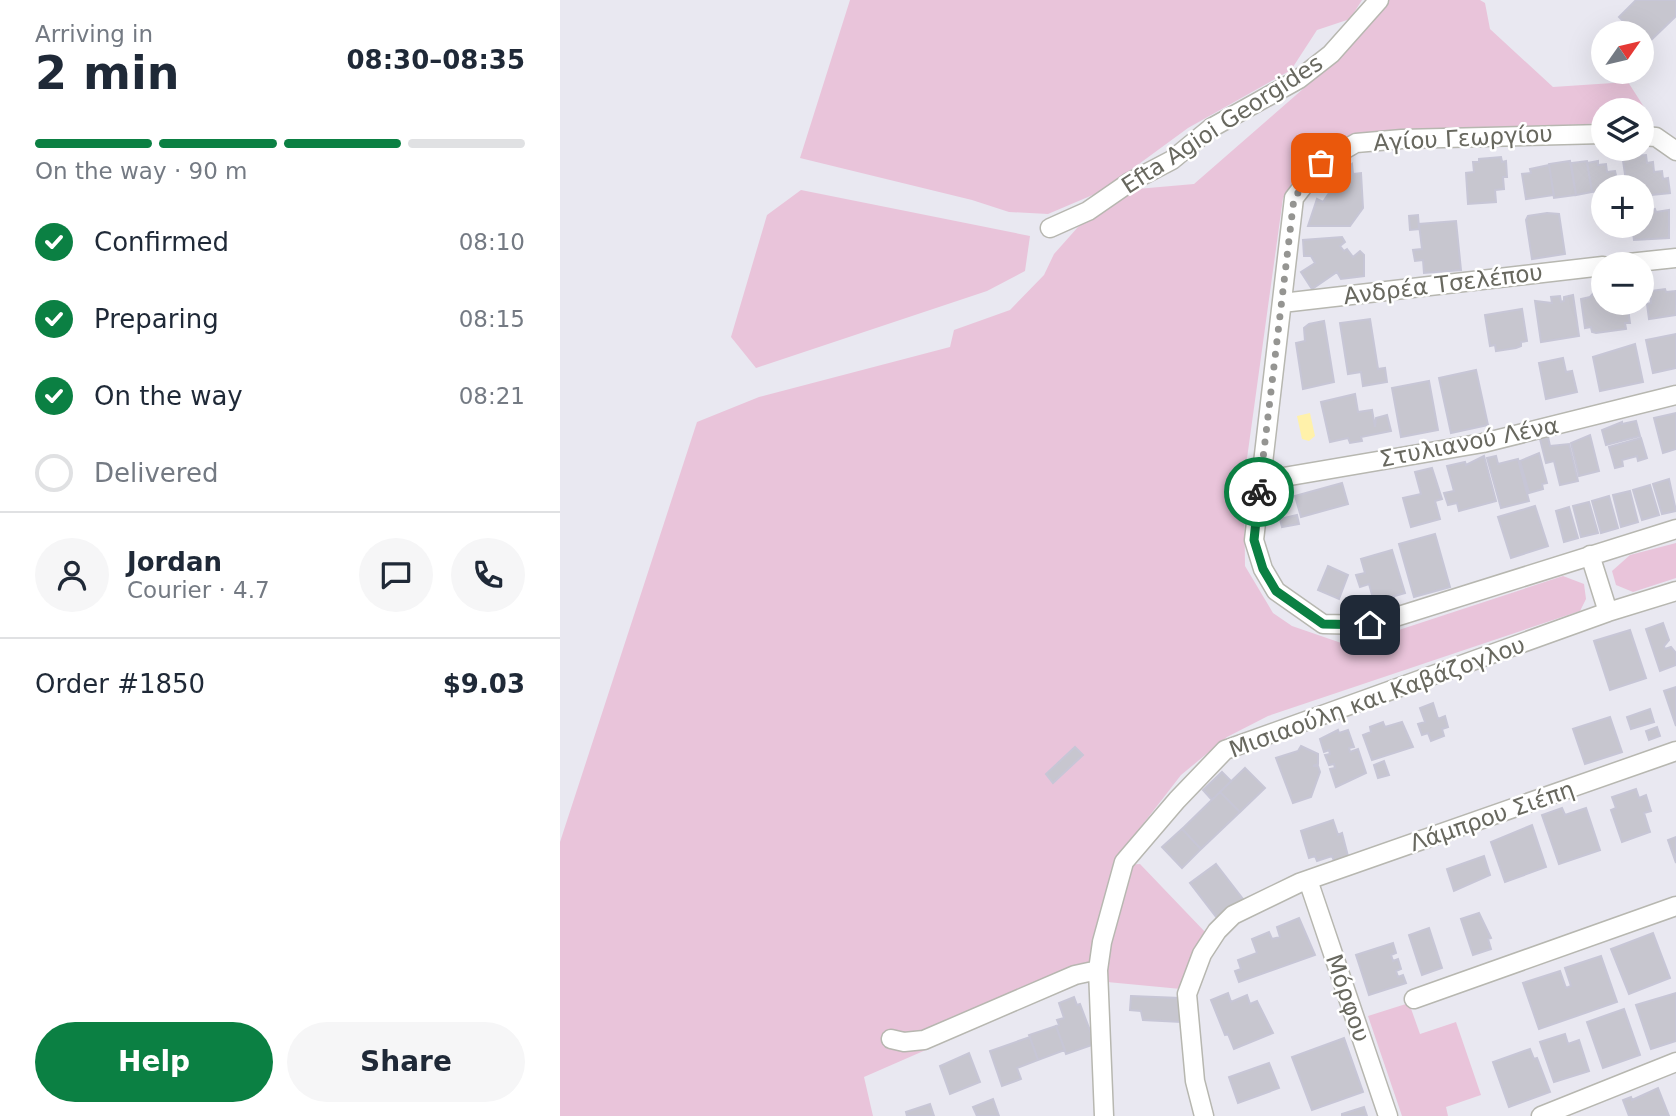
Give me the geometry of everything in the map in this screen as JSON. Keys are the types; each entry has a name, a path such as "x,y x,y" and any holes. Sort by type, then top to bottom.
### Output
{"street":[{"name":"Efta Agioi Georgides","path":"1050,228 1088,211 1130,182 1172,160 1211,128 1300,79 1331,54 1379,0"},
{"name":"Αγίου Γεωργίου","path":"1591,134 1402,139 1356,144 1321,163 1294,198 1254,540 1263,569 1276,591 1323,624 1370,625 1676,529"},
{"path":"1654,139 1676,150"},
{"path":"1654,260 1676,258"},
{"name":"Ανδρέα Τσελέπου","path":"1282,303 1591,267"},
{"name":"Στυλιανού Λένα","path":"1260,481 1483,443 1676,395"},
{"path":"1590,555 1608,612"},
{"name":"Μισιαούλη και Καβάζογλου","path":"1104,1116 1098,970 1102,942 1124,862 1177,800 1225,750 1608,612 1676,591"},
{"name":"Λάμπρου Σιέπη","path":"1204,1116 1195,1081 1188,1029 1187,994 1193,974 1210,940 1233,915 1272,894 1308,880 1676,751"},
{"name":"Μόρφου","path":"1308,880 1388,1116"},
{"path":"1414,999 1676,906"},
{"path":"891,1040 924,1040 1075,975 1098,970"},
{"path":"1541,1116 1676,1062"}],"shaded area":[{"path":"850,0 1362,0 1350,19 1317,30 1291,70 1188,128 1102,191 1048,214 1009,212 972,200 800,158"},
{"path":"1387,0 1480,0 1485,3 1490,29 1553,87 1629,84 1638,98 1591,98 1591,124 1355,137 1312,159 1283,198 1244,480 1245,566 1273,613 1292,626 1350,646 1563,576 1584,584 1586,599 1580,611 1268,716 1227,737 1181,775 1126,846 1126,865 1140,864 1207,934 1181,989 1086,980 864,1077 873,1116 560,1116 560,842 697,422 759,397 950,347 954,330 1010,310 1044,275 1054,254 1078,227 1137,189 1194,184 1335,61"},
{"path":"801,190 1030,236 1025,271 987,291 756,368 731,337 767,215"},
{"path":"1310,413 1315,436 1309,441 1302,439 1297,416"},
{"path":"1676,543 1676,578 1633,592 1616,585 1612,571 1630,555"},
{"path":"1409,1003 1420,1034 1456,1022 1481,1095 1446,1107 1448,1116 1402,1116 1368,1016"}],"building":[{"path":"1636,0 1676,0 1676,16 1654,37 1654,21 1623,21 1619,17"},
{"path":"1501,157 1502,162 1506,161 1507,177 1503,177 1504,189 1495,190 1496,202 1468,204 1466,173 1474,172 1473,162"},
{"path":"1570,161 1576,195 1554,198 1549,164"},
{"path":"1587,161 1591,192 1576,195 1571,163"},
{"path":"1598,161 1598,165 1606,164 1607,172 1615,171 1616,175 1591,175 1591,186 1587,163"},
{"path":"1623,161 1653,162 1654,172 1662,171 1663,179 1668,178 1670,193 1654,195 1654,175 1625,175"},
{"path":"1352,164 1353,174 1361,173 1363,208 1350,226 1308,226 1317,199 1323,202 1333,187 1328,183"},
{"path":"1549,165 1554,195 1526,199 1522,174 1531,173 1530,169"},
{"path":"1654,209 1656,212 1669,210 1669,238 1634,240 1654,238"},
{"path":"1559,214 1565,254 1532,259 1526,220 1528,216"},
{"path":"1418,215 1419,229 1410,230 1409,216"},
{"path":"1456,221 1461,270 1424,273 1423,260 1415,261 1413,250 1422,249 1419,224"},
{"path":"1342,237 1345,242 1340,246 1344,251 1347,249 1353,257 1360,251 1364,255 1364,276 1341,279 1337,272 1312,289 1301,272 1315,263 1311,256 1304,256 1303,240"},
{"path":"1654,290 1676,291 1676,315 1649,319 1648,315 1654,315"},
{"path":"1573,295 1579,336 1541,342 1535,301 1552,303 1551,297 1560,296 1561,302 1564,297"},
{"path":"1590,297 1591,315 1629,315 1630,323 1625,323 1626,329 1596,333 1592,332 1591,327 1585,328 1581,299"},
{"path":"1522,309 1527,341 1521,342 1521,346 1516,348 1496,351 1495,345 1490,346 1485,315"},
{"path":"1370,319 1378,369 1385,368 1387,382 1363,386 1361,372 1348,374 1340,323"},
{"path":"1324,321 1334,382 1303,389 1296,343 1305,341 1304,328 1309,324"},
{"path":"1676,334 1676,368 1653,373 1646,340"},
{"path":"1635,344 1643,382 1600,391 1593,357"},
{"path":"1563,358 1566,372 1572,371 1577,392 1546,399 1539,363"},
{"path":"1476,370 1488,425 1451,433 1439,378"},
{"path":"1429,381 1438,430 1401,437 1392,388"},
{"path":"1355,394 1358,412 1372,410 1375,427 1376,418 1387,415 1391,431 1361,437 1362,441 1350,443 1348,438 1330,442 1321,402"},
{"path":"1676,413 1676,449 1663,453 1654,418"},
{"path":"1636,421 1640,436 1606,445 1602,430 1622,422"},
{"path":"1590,435 1599,471 1579,476 1571,443"},
{"path":"1548,437 1550,446 1569,444 1578,481 1560,485 1554,461 1546,463 1540,439"},
{"path":"1641,438 1647,458 1638,461 1637,456 1622,460 1623,466 1615,468 1609,447"},
{"path":"1539,453 1547,483 1542,484 1543,489 1529,493 1520,461"},
{"path":"1484,456 1496,501 1459,511 1457,503 1448,505 1444,493 1454,491 1447,466 1465,462 1466,465"},
{"path":"1496,456 1498,464 1518,459 1529,501 1501,508 1487,458"},
{"path":"1432,468 1442,499 1435,501 1440,519 1411,527 1403,498 1421,494 1415,472"},
{"path":"1669,479 1676,511 1662,514 1653,484"},
{"path":"1342,483 1348,504 1301,517 1295,496"},
{"path":"1650,485 1659,515 1642,520 1633,490"},
{"path":"1630,491 1638,522 1621,527 1613,495"},
{"path":"1609,496 1618,528 1601,533 1592,501"},
{"path":"1589,502 1598,533 1581,537 1573,506"},
{"path":"1535,506 1548,546 1511,558 1498,517"},
{"path":"1569,507 1578,538 1564,542 1556,511"},
{"path":"1297,515 1299,524 1282,527 1280,519"},
{"path":"1435,534 1450,587 1414,597 1399,544"},
{"path":"1392,550 1405,593 1374,602 1369,584 1360,587 1356,575 1365,573 1361,559"},
{"path":"1328,566 1348,575 1339,599 1318,590"},
{"path":"1663,623 1669,640 1664,646 1665,649 1671,647 1676,653 1676,665 1660,671 1646,629"},
{"path":"1630,630 1646,678 1610,690 1594,641"},
{"path":"1676,687 1676,726 1664,691"},
{"path":"1433,703 1438,719 1445,716 1448,727 1442,729 1444,736 1431,741 1428,733 1422,735 1418,724 1425,722 1420,708"},
{"path":"1650,709 1654,722 1631,729 1627,717"},
{"path":"1610,717 1622,752 1585,764 1573,729"},
{"path":"1383,722 1385,727 1402,722 1413,747 1372,760 1363,735 1371,732 1370,727"},
{"path":"1657,727 1660,736 1649,740 1646,731"},
{"path":"1338,730 1339,733 1348,730 1354,747 1349,748 1350,752 1358,749 1366,773 1336,787 1330,769 1335,768 1334,764 1329,765 1325,755 1330,754 1329,750 1324,752 1320,739"},
{"path":"1301,746 1318,754 1318,764 1313,766 1318,766 1320,772 1311,797 1293,803 1276,758 1298,751"},
{"path":"1075,747 1083,755 1053,783 1046,774"},
{"path":"1384,761 1389,775 1378,778 1374,765"},
{"path":"1245,768 1265,788 1240,812 1220,792"},
{"path":"1222,772 1231,781 1212,800 1203,790"},
{"path":"1636,789 1639,798 1646,795 1651,811 1644,813 1650,832 1622,842 1611,810 1616,808 1612,797"},
{"path":"1220,792 1240,812 1201,849 1182,829"},
{"path":"1562,808 1565,815 1586,808 1600,850 1559,864 1542,815"},
{"path":"1333,820 1338,835 1342,833 1348,856 1334,861 1332,856 1317,861 1315,856 1309,858 1301,831"},
{"path":"1532,825 1546,867 1505,882 1491,842"},
{"path":"1182,829 1201,849 1182,868 1162,847"},
{"path":"1676,837 1676,863 1668,840"},
{"path":"1484,856 1490,875 1454,891 1447,869"},
{"path":"1216,864 1243,899 1217,918 1190,883"},
{"path":"1479,913 1491,938 1488,939 1491,949 1473,955 1461,919"},
{"path":"1299,918 1315,955 1239,982 1235,971 1241,969 1238,960 1257,953 1252,939 1269,932 1272,939 1280,937 1277,927"},
{"path":"1429,928 1442,968 1422,975 1409,935"},
{"path":"1653,933 1670,978 1629,994 1611,949"},
{"path":"1393,943 1396,953 1391,955 1393,961 1398,959 1401,969 1396,971 1398,977 1403,975 1406,983 1369,995 1356,955"},
{"path":"1601,956 1617,1002 1539,1029 1523,983 1560,971 1566,988 1571,986 1565,968"},
{"path":"1228,993 1231,1002 1247,995 1250,1004 1257,1001 1273,1033 1234,1049 1228,1034 1225,1035 1211,1000"},
{"path":"1676,993 1676,1041 1651,1049 1636,1005"},
{"path":"1131,996 1180,998 1181,1022 1143,1020 1141,1011 1130,1010"},
{"path":"1074,997 1077,1005 1080,1004 1095,1044 1066,1054 1056,1026 1059,1025 1057,1020 1064,1018 1059,1003"},
{"path":"1624,1009 1640,1055 1603,1068 1587,1022"},
{"path":"1056,1026 1065,1050 1038,1060 1029,1035"},
{"path":"1565,1034 1568,1044 1579,1040 1589,1071 1554,1082 1540,1042"},
{"path":"1030,1037 1038,1060 1017,1068 1021,1079 1002,1086 990,1051"},
{"path":"1344,1038 1363,1092 1312,1110 1292,1057"},
{"path":"1530,1049 1534,1059 1537,1058 1550,1092 1509,1107 1493,1062"},
{"path":"969,1053 980,1082 950,1094 940,1066"},
{"path":"1269,1063 1279,1088 1238,1103 1229,1077"},
{"path":"1658,1088 1669,1116 1629,1116 1623,1100 1631,1097 1632,1100"},
{"path":"993,1099 999,1116 977,1116 973,1107"},
{"path":"930,1104 934,1116 907,1116 906,1112"},
{"path":"1364,1107 1367,1116 1342,1116 1342,1114"}],"way so far":[{"path":"1259,492 1294,198 1321,163"}],"route":[{"path":"1259,492 1254,540 1263,569 1276,591 1323,624 1370,625"}]}
